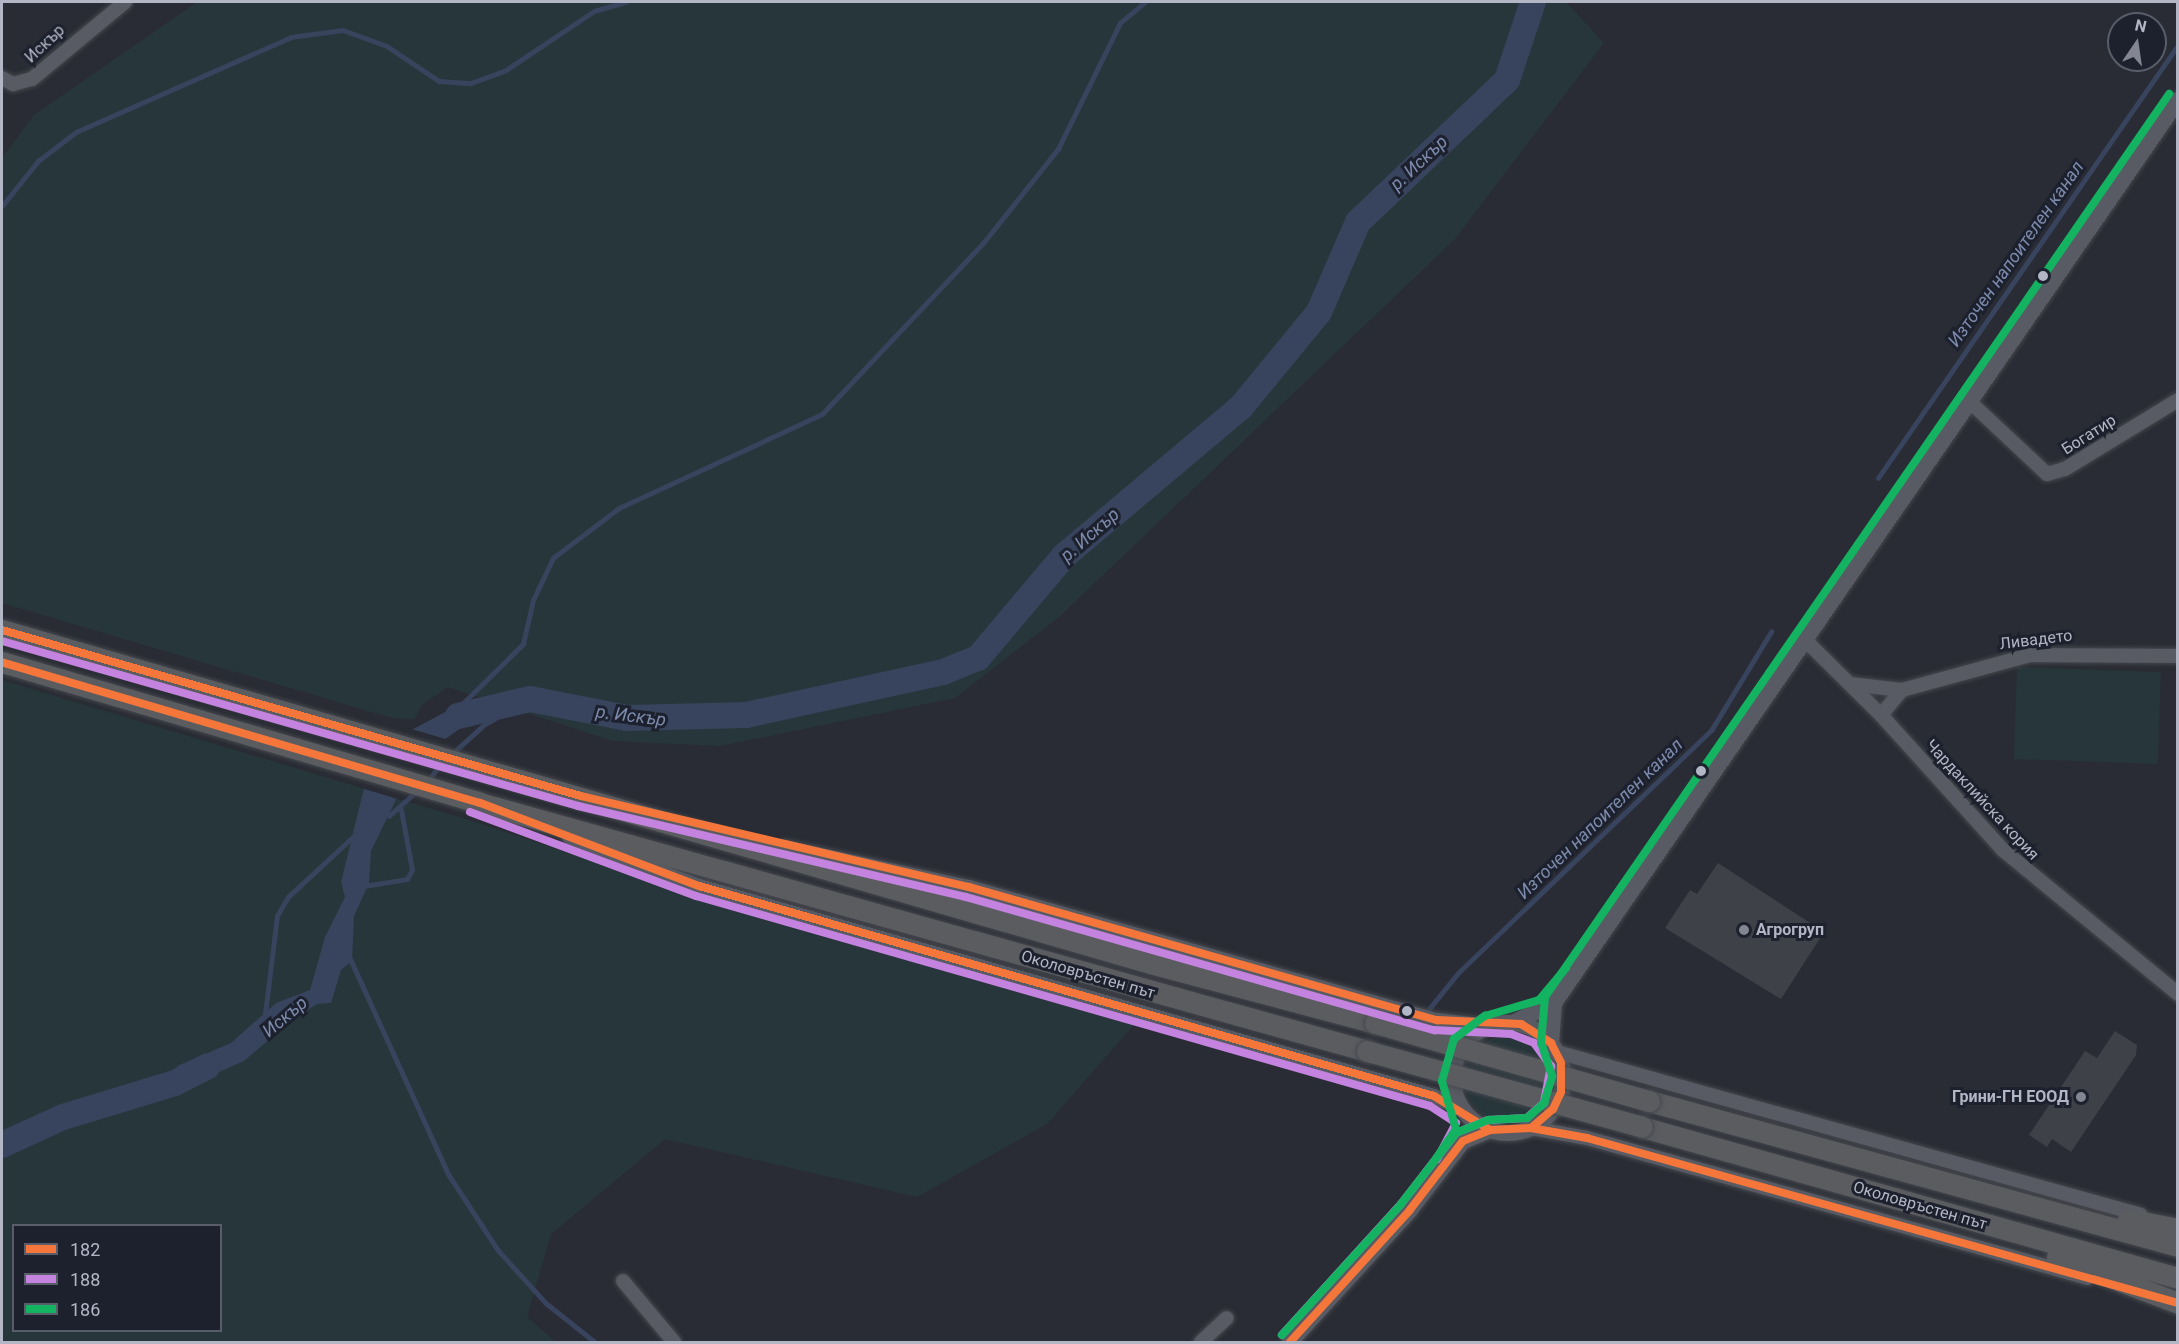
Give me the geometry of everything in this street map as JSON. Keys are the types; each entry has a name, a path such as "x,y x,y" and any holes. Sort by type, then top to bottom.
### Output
{"highway":[{"name":"Околовръстен път","path":"2,630 581,795 1150,963 1375,1023 1649,1101 2178,1246"},
{"name":"Околовръстен път","path":"2,662 480,804 2178,1278"},
{"path":"1941,1181 2178,1227"},
{"path":"1941,1213 2178,1303"}],"street":[{"name":"Искър","path":"7,81 32,79 125,2"},
{"path":"581,795 969,887 1437,1020 1489,1026 1513,1023 1554,1003 1803,638 2178,100"},
{"name":"Богатир","path":"1969,401 2047,474 2065,469 2178,400"},
{"name":"Чардаклийска кория","path":"1803,638 1881,715 2028,873 2178,994"},
{"name":"Ливадето","path":"1850,684 1902,690 2031,655 2178,656"},
{"path":"1881,715 1902,690"},
{"path":"480,804 699,886 1434,1096 1465,1112 1490,1130"},
{"path":"1531,1128 1553,1109 1561,1092 1554,1047 1554,1003"},
{"path":"1513,1023 1554,1047 2178,1227"},
{"path":"1463,1141 1465,1112 1452,1081 1455,1061 1468,1039 1489,1026"},
{"path":"1290,1342 1409,1211 1463,1141 1490,1130 1531,1128 1587,1138 2178,1303"},
{"path":"622,1281 674,1342"},
{"path":"1202,1342 1227,1318"}],"shaded area":[{"path":"197,2 1566,2 1604,43 1455,239 1059,617 955,698 720,746 612,741 448,687 423,704 414,719 392,718 2,603 2,158 34,115"},
{"path":"2017,667 2161,672 2158,764 2014,759"},
{"path":"2,680 469,820 751,914 1137,1021 1047,1124 917,1197 665,1139 551,1234 527,1317 556,1342 2,1342"},
{"path":"1507,1036 1531,1043 1543,1055 1550,1079 1543,1103 1531,1115 1507,1122 1483,1115 1471,1103 1464,1079 1471,1055 1483,1043"}],"water":[{"path":"492,706 420,757 407,777 371,851 369,883 354,916 352,961 341,970 331,1003 317,1004 292,1020 244,1061 176,1091 177,1066 231,1043 276,1003 310,990 325,937 345,897 341,882 365,784 402,735 449,710"}],"pier":[{"path":"408,728 449,740 422,759 401,800 361,788 375,757"}],"building":[{"name":"Агрогруп","path":"1718,863 1824,932 1781,999 1665,928 1690,890 1697,894"},
{"name":"Грини-ГН ЕООД","path":"2115,1031 2137,1045 2136,1055 2071,1152 2052,1139 2047,1147 2029,1135 2085,1051 2097,1058"}],"waterway":[{"path":"2,206 38,161 76,132 291,37 343,30 387,46 439,81 471,83 506,70 594,11 626,2"},
{"name":"р. Искър","path":"452,714 523,644 533,600 553,558 619,508 822,414 984,242 1058,149 1120,23 1145,2"},
{"name":"р. Искър","path":"458,716 530,699 627,718 746,715 943,672 978,658 1064,556 1241,407 1319,312 1358,222 1507,80 1533,2"},
{"name":"Източен напоителен канал","path":"1878,478 2178,45"},
{"name":"Източен напоителен канал","path":"1429,1009 1458,973 1712,729 1771,632"},
{"path":"453,753 485,724 530,699"},
{"path":"427,782 440,765"},
{"path":"389,816 416,792"},
{"path":"364,886 407,879 412,870 401,810"},
{"path":"265,1014 277,916 288,897 355,835"},
{"path":"350,958 449,1175 498,1250 546,1303 595,1342"},
{"name":"Искър","path":"2,1145 63,1117 175,1083 207,1067"}],"transit line":[{"name":"186","path":"1282,1335 1401,1204 1456,1133 1488,1120 1527,1118 1544,1103 1552,1076 1541,1043 1545,997 2169,94"},
{"name":"182","path":"2,630 581,796 969,887 1437,1020 1521,1024 1551,1043 1561,1063 1561,1092 1553,1109 1531,1128 1490,1130 1434,1096 699,886 480,803 2,662"},
{"name":"188","path":"2,641 578,806 966,897 1434,1030 1511,1034 1534,1043 1551,1066 1544,1103 1527,1118 1488,1120 1456,1133 1401,1204 1282,1335"},
{"name":"188","path":"470,812 696,896 1430,1106 1456,1123 1437,1159"},
{"name":"186","path":"1433,1163 1456,1129 1442,1081 1454,1039 1485,1016 1539,1000 1566,968"},
{"name":"182","path":"1531,1128 1587,1138 2178,1303"},
{"name":"182","path":"1290,1342 1409,1211 1463,1141 1490,1130"}],"place":[{"name":"Агрогруп","path":"1744,930"},
{"name":"Грини-ГН ЕООД","path":"2081,1097"}]}
